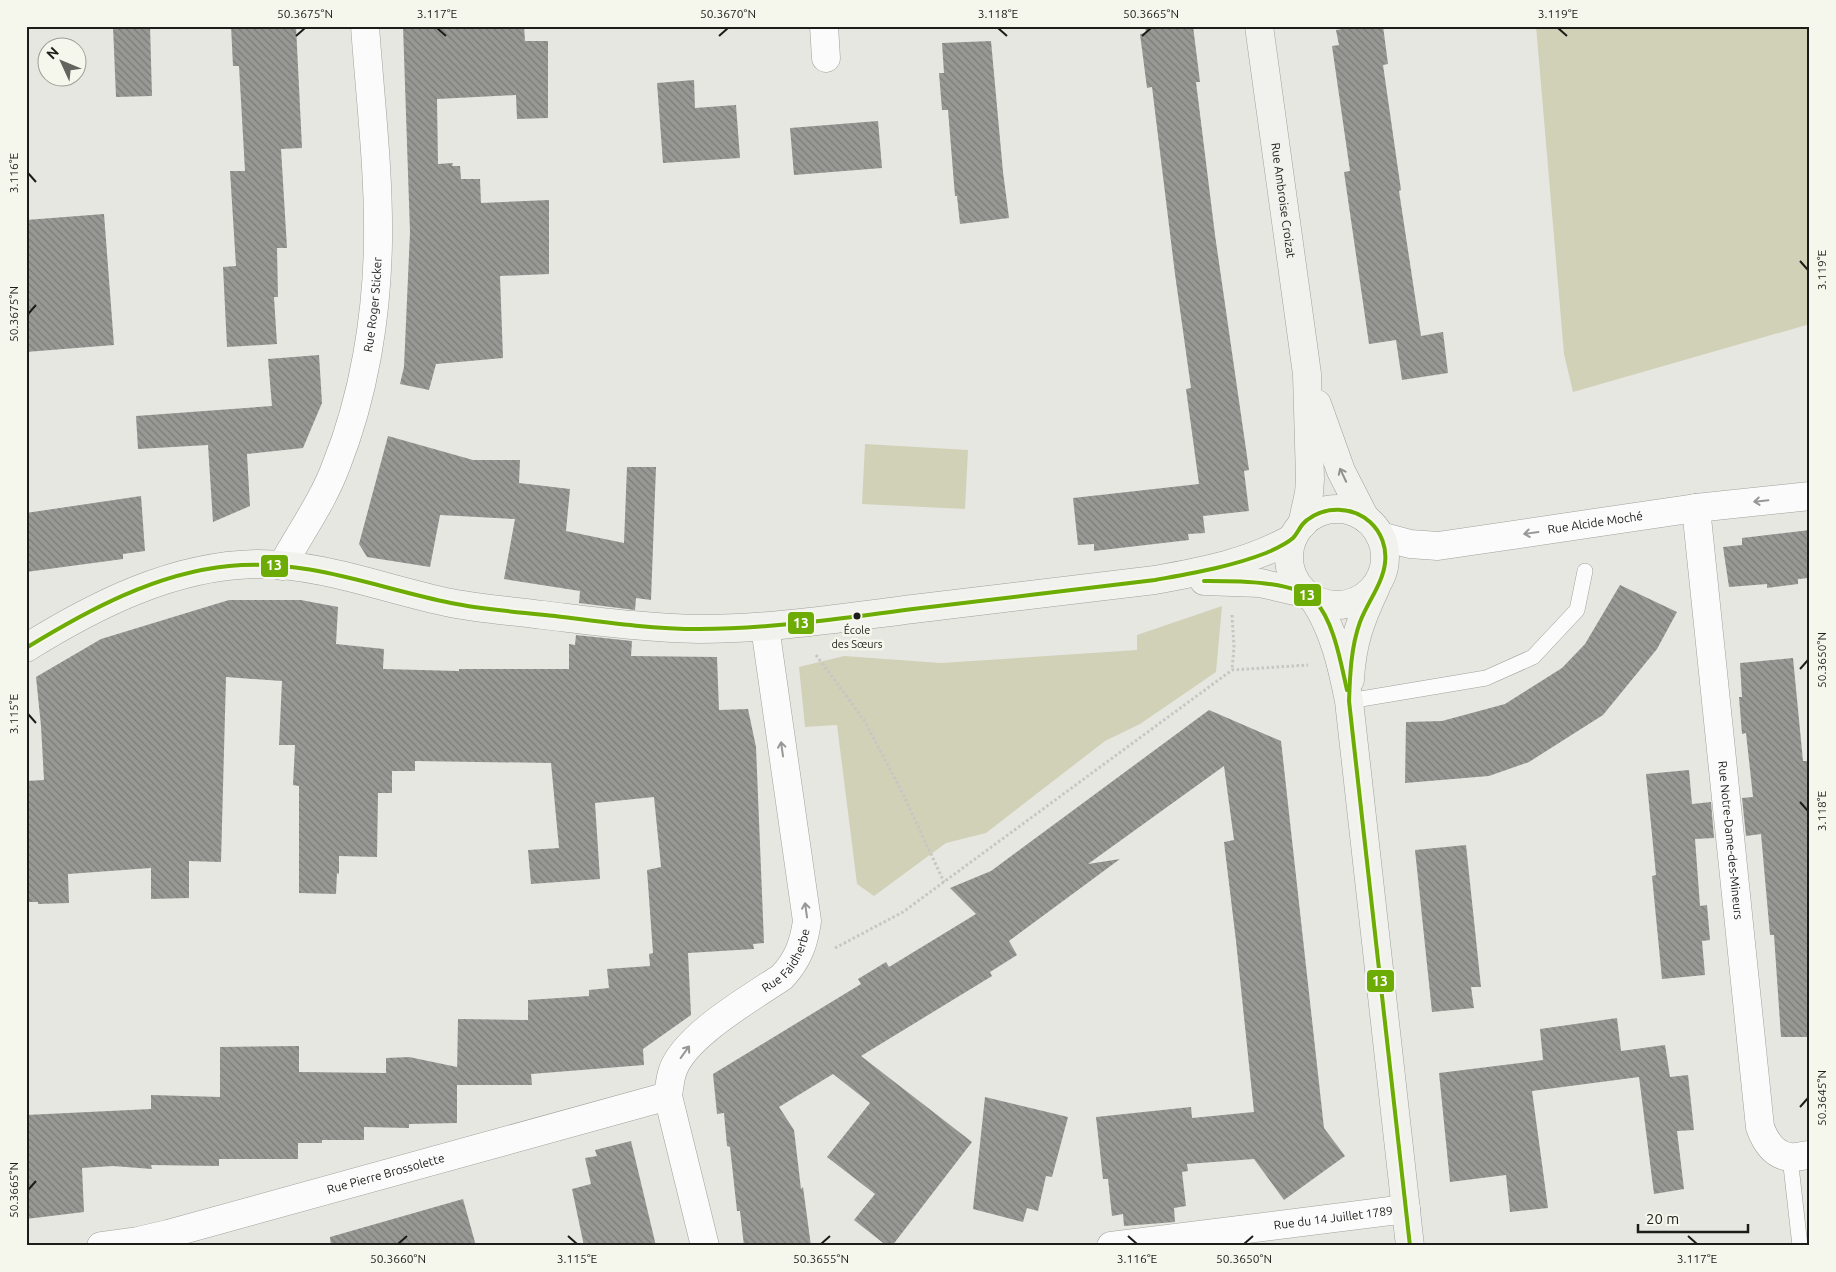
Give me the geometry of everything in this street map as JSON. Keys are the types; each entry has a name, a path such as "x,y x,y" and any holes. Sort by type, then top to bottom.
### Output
{"street":[{"name":"Rue Roger Sticker","path":"282,566 339,459 354,415 364,373 374,310 378,241 377,198 365,26"},
{"path":"824,26 826,58"},
{"name":"Rue Ambroise Croizat","path":"1259,26 1307,374 1310,479 1309,493 1297,531"},
{"name":"Rue Ambroise Croizat","path":"1307,374 1337,462 1373,527"},
{"name":"Rue Alcide Moché","path":"1373,527 1410,544 1438,546 1696,508 1810,496"},
{"name":"Rue Notre-Dame-des-Mineurs","path":"1696,508 1760,1128 1765,1140 1772,1148 1800,1156"},
{"path":"26,648 107,602 177,577 209,569 234,566 258,564 282,566 367,581 454,603 641,627 699,629 765,628 1155,580 1206,571 1261,554 1297,531 1314,515 1329,510 1344,509 1359,514 1373,527 1386,558 1383,574 1359,624 1354,642 1349,701"},
{"path":"1297,531 1289,552 1290,567 1295,581 1309,596 1326,621 1340,664 1349,701 1410,1246"},
{"path":"1155,580 1260,583 1309,596 1328,605 1343,606 1358,602 1376,587"},
{"name":"Rue Faidherbe","path":"705,1246 668,1096 672,1072 683,1053 696,1037 782,977 792,967 805,938 807,921 765,628"},
{"name":"Rue Pierre Brossolette","path":"101,1246 138,1241 168,1234 668,1096"},
{"name":"Rue du 14 Juillet 1789","path":"1111,1246 1406,1209"}],"lane":[{"path":"1349,701 1486,678 1533,657 1576,610 1586,572"},
{"path":"1800,1156 1800,1246"}],"path":[{"path":"793,624 864,720 903,794 944,882"},
{"path":"834,949 903,912 1232,670 1340,664"}],"green space":[{"path":"1536,26 1810,26 1810,324 1573,392 1564,354"},
{"path":"865,444 968,450 965,509 862,504"},
{"path":"1222,606 1216,672 1140,724 1105,741 986,833 946,843 874,896 857,884 837,725 805,727 799,667 844,656 941,663 1137,650 1137,635"}],"building":[{"path":"113,26 150,26 152,96 116,97"},
{"path":"231,26 296,26 302,148 281,149 287,248 277,248 278,297 274,297 277,344 227,347 223,267 236,266 230,171 245,171 239,66 233,66"},
{"path":"403,26 524,26 525,41 548,41 548,118 517,119 516,95 437,99 438,164 453,163 452,166 460,166 461,179 480,179 481,203 549,200 549,274 500,276 503,358 436,364 429,390 400,384 404,367 410,232"},
{"path":"1145,26 1193,26 1200,82 1196,82 1215,235 1249,470 1244,471 1249,511 1203,516 1205,533 1188,534 1189,540 1094,551 1094,544 1078,545 1073,498 1199,484 1186,389 1191,388 1152,87 1147,88 1140,34 1146,33"},
{"path":"1361,26 1383,26 1388,64 1383,65 1401,190 1399,191 1421,336 1443,332 1448,373 1402,380 1396,340 1369,344 1344,172 1350,171 1332,46 1339,45 1336,30"},
{"path":"991,41 1009,218 960,224 957,196 955,196 948,110 942,110 939,73 944,73 942,43"},
{"path":"694,80 695,108 736,105 740,158 663,163 657,83"},
{"path":"878,121 882,168 794,175 790,128"},
{"path":"104,214 114,345 26,352 26,220"},
{"path":"319,355 322,403 303,448 247,454 250,506 213,522 208,445 138,449 136,416 272,406 268,359"},
{"path":"388,436 473,460 520,460 519,483 570,489 566,531 624,543 627,467 656,467 651,600 636,598 635,610 579,603 580,591 504,579 515,519 440,515 430,567 367,557 359,544"},
{"path":"141,496 145,551 123,554 123,559 26,572 26,513"},
{"path":"1810,530 1810,578 1798,579 1798,584 1767,588 1767,584 1729,587 1723,547 1742,545 1742,538"},
{"path":"1620,585 1677,612 1657,649 1603,715 1529,762 1489,776 1405,783 1406,722 1442,721 1505,704 1562,668 1585,644"},
{"path":"229,600 301,600 338,607 336,644 384,649 383,669 459,671 459,669 569,669 569,644 575,645 576,635 632,641 631,656 717,657 719,710 748,709 756,747 764,943 753,944 754,949 688,953 691,1015 643,1049 644,1065 531,1074 532,1085 457,1085 457,1123 409,1124 409,1128 364,1127 364,1140 322,1140 322,1143 298,1143 298,1159 219,1159 219,1166 151,1165 152,1169 113,1166 82,1168 84,1212 26,1219 26,1115 151,1109 151,1095 220,1097 220,1047 299,1046 299,1072 386,1073 386,1058 409,1057 457,1067 457,1074 458,1019 528,1020 528,1000 589,996 589,990 609,988 607,969 650,966 649,954 653,953 647,870 661,867 654,797 595,803 600,879 531,884 528,850 559,848 551,763 415,761 415,771 392,771 392,793 378,793 377,857 339,856 336,894 299,893 299,786 293,785 295,745 279,745 282,681 226,677 221,862 189,861 189,898 151,899 151,868 68,874 69,903 38,904 38,902 26,902 26,781 44,780 36,677 101,639"},
{"path":"1793,658 1803,761 1807,761 1810,787 1810,1037 1781,1037 1774,935 1770,935 1761,834 1746,836 1742,798 1753,797 1746,733 1742,734 1739,697 1742,697 1740,663"},
{"path":"1209,710 1281,741 1324,1128 1345,1156 1284,1200 1254,1159 1187,1164 1188,1171 1182,1172 1186,1206 1174,1208 1175,1222 1124,1226 1123,1214 1112,1216 1108,1179 1103,1179 1096,1117 1191,1107 1192,1118 1254,1112 1224,842 1234,840 1224,766 1088,864 1120,859 1009,941 1017,955 990,972 992,976 861,1056 972,1142 892,1246 887,1246 854,1220 875,1194 827,1157 870,1103 833,1074 779,1107 794,1130 801,1189 803,1187 811,1246 744,1246 740,1211 737,1211 730,1147 727,1146 724,1113 717,1114 713,1074 861,984 858,979 886,962 889,967 976,914 950,888 991,871"},
{"path":"1689,770 1692,804 1711,802 1714,838 1695,839 1700,906 1707,905 1710,940 1702,941 1705,975 1662,979 1652,876 1656,875 1646,774"},
{"path":"1466,845 1481,987 1471,987 1474,1008 1432,1012 1415,850"},
{"path":"1617,1018 1621,1051 1665,1045 1670,1077 1688,1075 1694,1130 1677,1131 1684,1189 1654,1194 1639,1077 1532,1091 1548,1208 1510,1212 1506,1175 1450,1182 1439,1073 1543,1060 1540,1029"},
{"path":"985,1097 1068,1117 1052,1177 1046,1176 1038,1211 1027,1208 1023,1222 973,1209"},
{"path":"631,1141 656,1246 584,1246 572,1189 591,1184 585,1158 597,1156 595,1150"},
{"path":"463,1199 476,1246 331,1246 330,1237"}],"transit line":[{"name":"13","path":"26,648 74,620 123,595 175,576 229,566 286,566 314,570 423,597 490,609 609,623 681,629 726,629 806,622 1155,580 1225,566 1266,553 1290,540 1305,522 1322,512 1338,510 1355,513 1374,526 1380,535 1385,551 1384,570 1360,622 1355,641 1349,701 1410,1246"},
{"name":"13","path":"1204,581 1278,585 1306,594 1322,610 1332,631 1347,690"}],"place":[{"name":"École des Sœurs","path":"857,616"}]}
